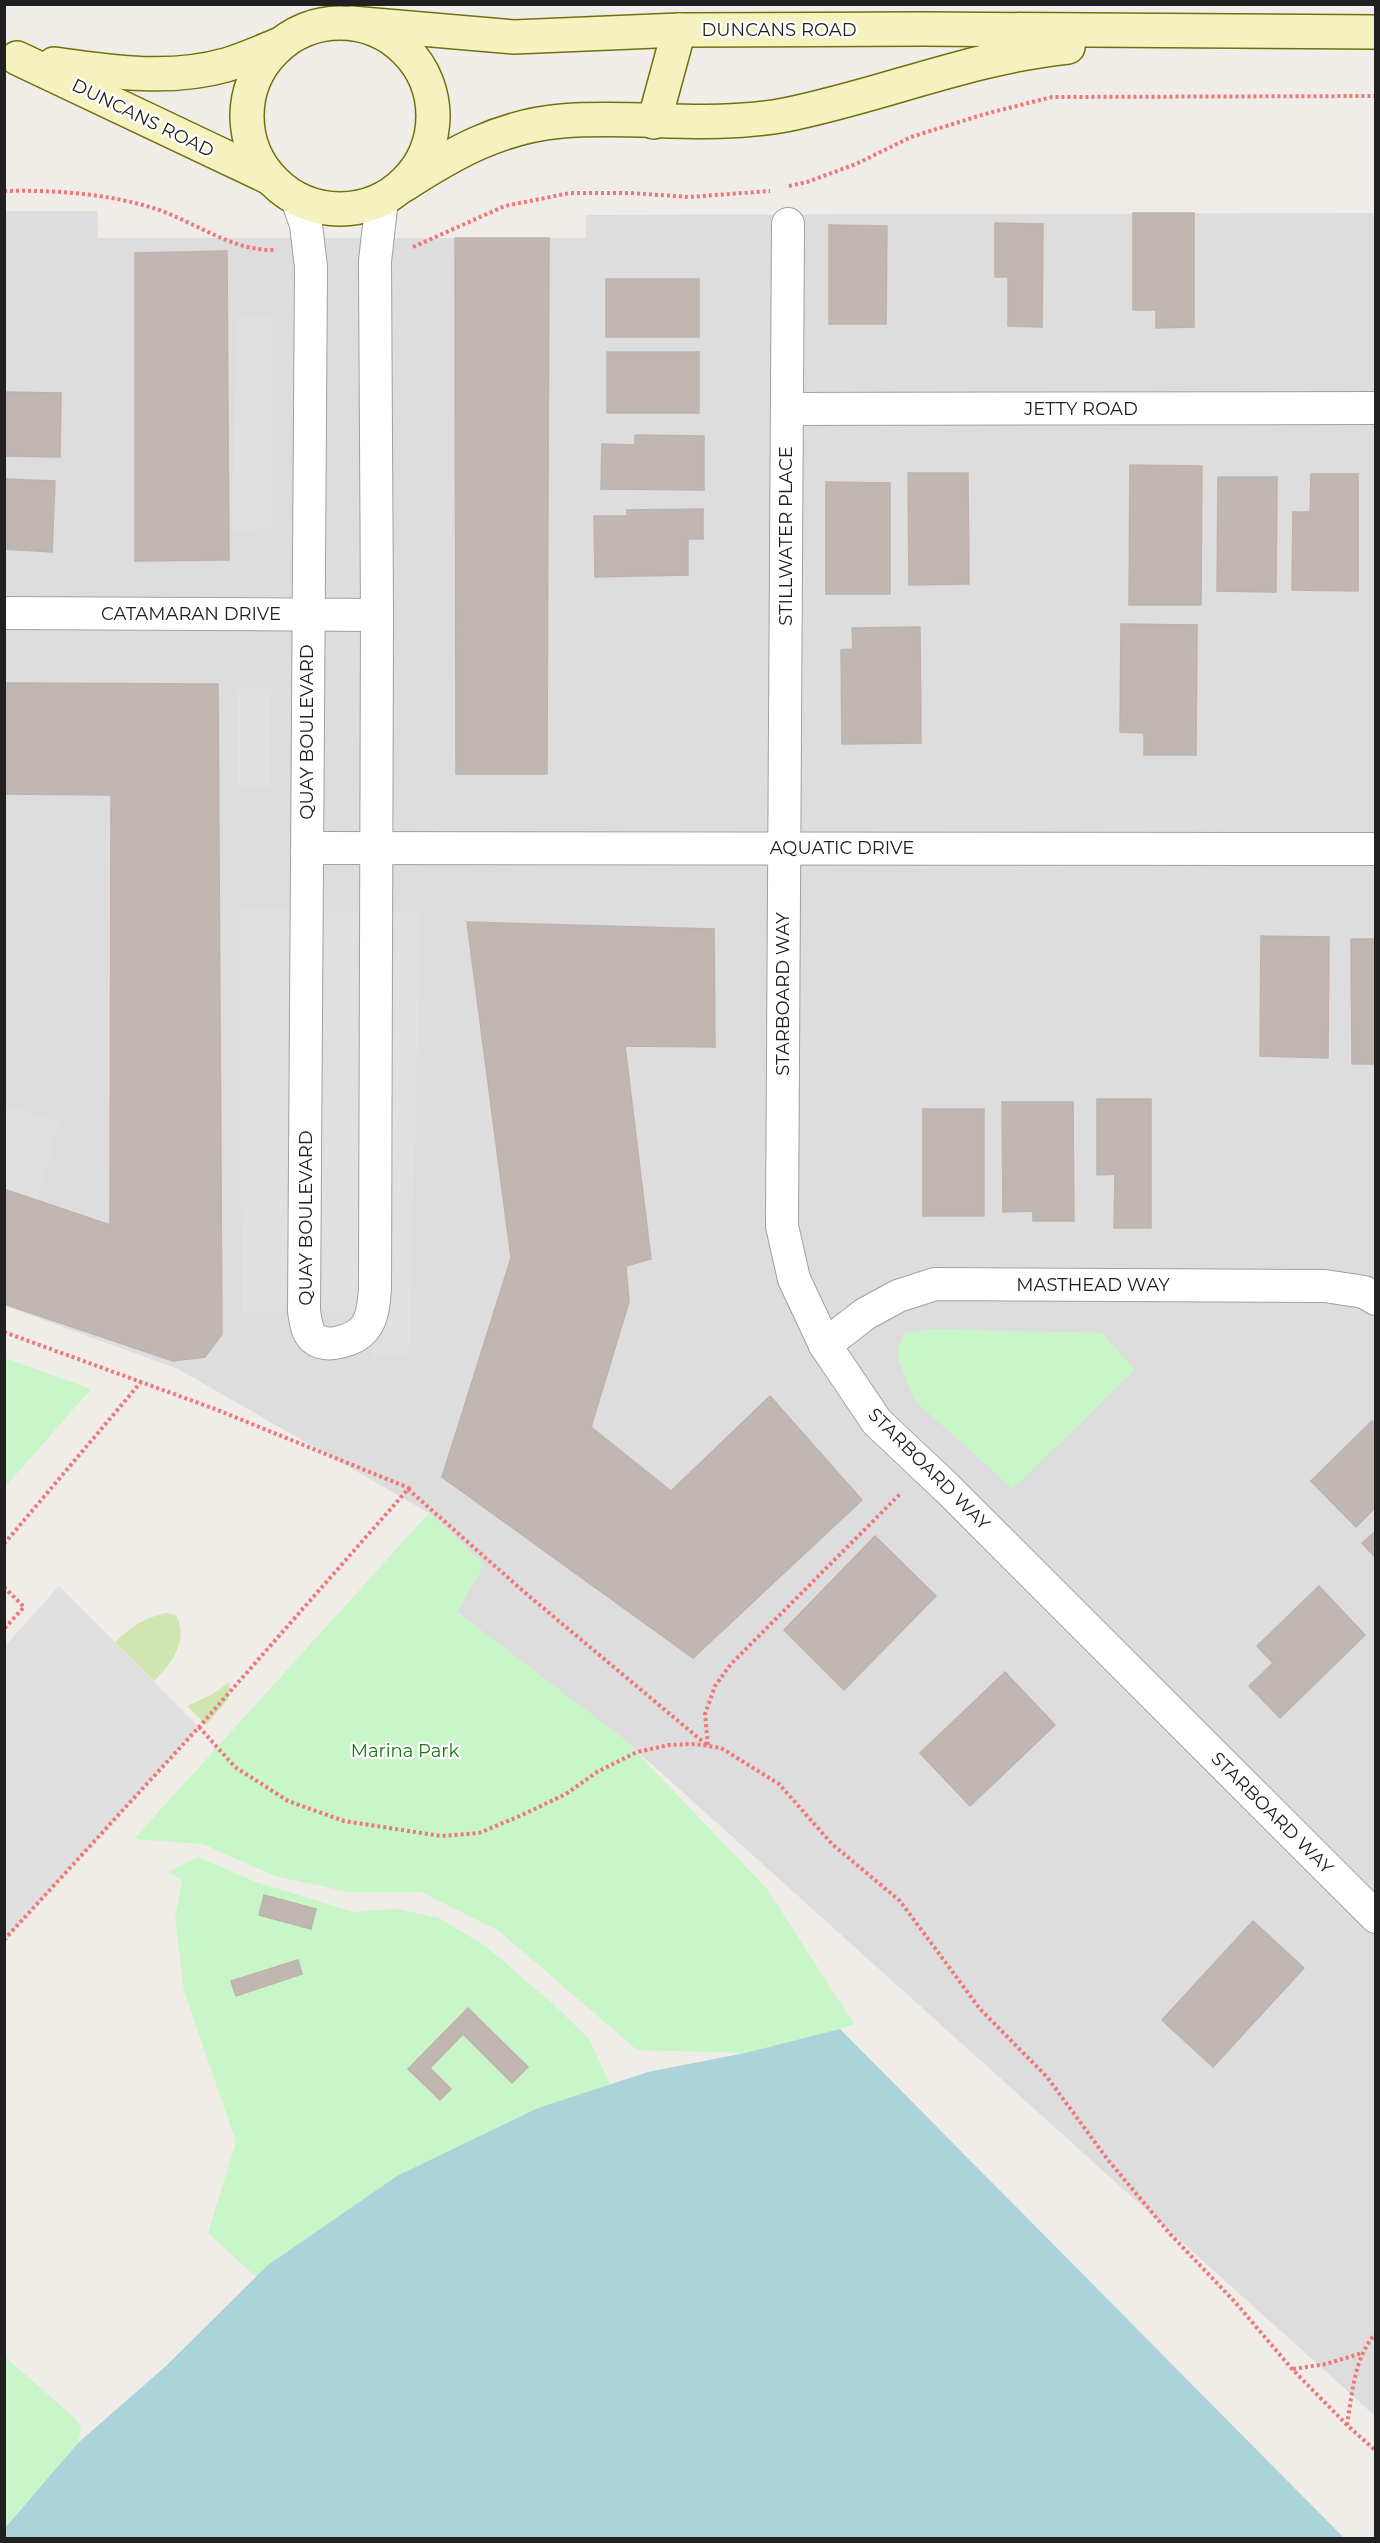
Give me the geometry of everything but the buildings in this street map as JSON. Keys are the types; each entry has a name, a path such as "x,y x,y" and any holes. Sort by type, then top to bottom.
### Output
{"main road":[{"name":"DUNCANS ROAD","path":"11,57 117,73 172,74 225,65 278,45 300,31 325,23 351,23 514,37 679,30 1376,32"},
{"name":"DUNCANS ROAD","path":"351,23 380,32 405,49 423,73 432,102 432,132 422,161 393,193"},
{"path":"654,122 679,30"},
{"name":"DUNCANS ROAD","path":"11,57 270,178 297,199 325,209 354,209 393,193 448,156 472,144 520,128 561,121 654,122 739,120 782,116 1030,51 1207,31"},
{"name":"DUNCANS ROAD","path":"270,178 256,158 248,135 246,110 255,78 262,64 278,45"}],"street":[{"name":"QUAY BOULEVARD","path":"297,199 306,225 310,249 304,1311 308,1331 316,1340 327,1343 354,1337 364,1329 375,1298 377,615 374,297 376,249 393,193"},
{"name":"STILLWATER PLACE","path":"784,848 788,224"},
{"name":"JETTY ROAD","path":"787,409 1376,408"},
{"name":"CATAMARAN DRIVE","path":"4,613 377,615"},
{"name":"AQUATIC DRIVE","path":"308,848 1376,849"},
{"name":"STARBOARD WAY","path":"784,848 782,1226 794,1279 825,1345 877,1422 926,1468 1376,1917"},
{"name":"MASTHEAD WAY","path":"825,1345 865,1314 898,1296 935,1284 1325,1286 1364,1292 1376,1299"}],"path":[{"path":"376,249 408,249 505,206 570,193 630,193 689,197 767,192 807,182 856,164 911,137 985,114 1052,97 1376,96"},
{"path":"4,191 48,190 117,199 175,215 241,246 259,250 310,249"},
{"path":"4,1332 226,1413 408,1489 522,1591 708,1746"},
{"path":"4,1544 141,1382"},
{"path":"708,1746 705,1714 715,1686 731,1664 926,1468"},
{"path":"4,1940 199,1727 408,1489"},
{"path":"4,1587 24,1607 4,1629"},
{"path":"199,1727 235,1767 288,1801 344,1821 441,1836 479,1833 522,1815 566,1794 597,1772 637,1752 669,1745 695,1744 721,1748 779,1784 832,1844 900,1901 980,2009 1047,2077 1108,2160 1171,2235 1235,2302 1292,2369 1347,2426 1376,2451"},
{"path":"1347,2426 1355,2377 1362,2353 1376,2333"},
{"path":"1292,2369 1326,2364 1362,2353"}],"shaded area":[{"path":"4,211 97,211 98,238 586,238 586,215 1375,213 1375,2416 626,1741 457,1612 484,1564 429,1513 178,1369 5,1306"},
{"path":"236,318 273,318 271,529 232,530"},
{"path":"237,688 271,689 270,786 238,787"},
{"path":"239,910 421,912 409,1357 372,1356 383,1314 308,1310 242,1313"},
{"path":"5,1104 59,1122 37,1201 5,1189"},
{"path":"59,1586 199,1727 5,1940 5,1646"}],"green space":[{"path":"930,1329 1102,1333 1135,1370 1013,1489 915,1401 898,1359 898,1346 905,1333"},
{"path":"4,1358 91,1389 5,1487"},
{"name":"Marina Park","path":"429,1513 484,1564 457,1612 626,1741 767,1889 854,2024 745,2053 637,2050 499,1931 421,1892 348,1892 275,1876 203,1844 134,1839"},
{"path":"166,1613 176,1615 181,1633 177,1651 154,1681 115,1642 138,1624"},
{"path":"230,1682 228,1699 206,1725 187,1706 211,1695"},
{"path":"198,1857 256,1882 354,1912 398,1909 439,1918 484,1945 551,2002 589,2039 610,2084 520,2117 383,2186 256,2277 208,2233 236,2142 184,1991 175,1918 182,1880 168,1872"},
{"path":"5,2357 76,2419 81,2428 78,2443 5,2528"}],"water":[{"path":"840,2029 1344,2538 5,2538 5,2528 78,2443 166,2366 268,2265 397,2176 538,2108 648,2072 745,2053"}]}
